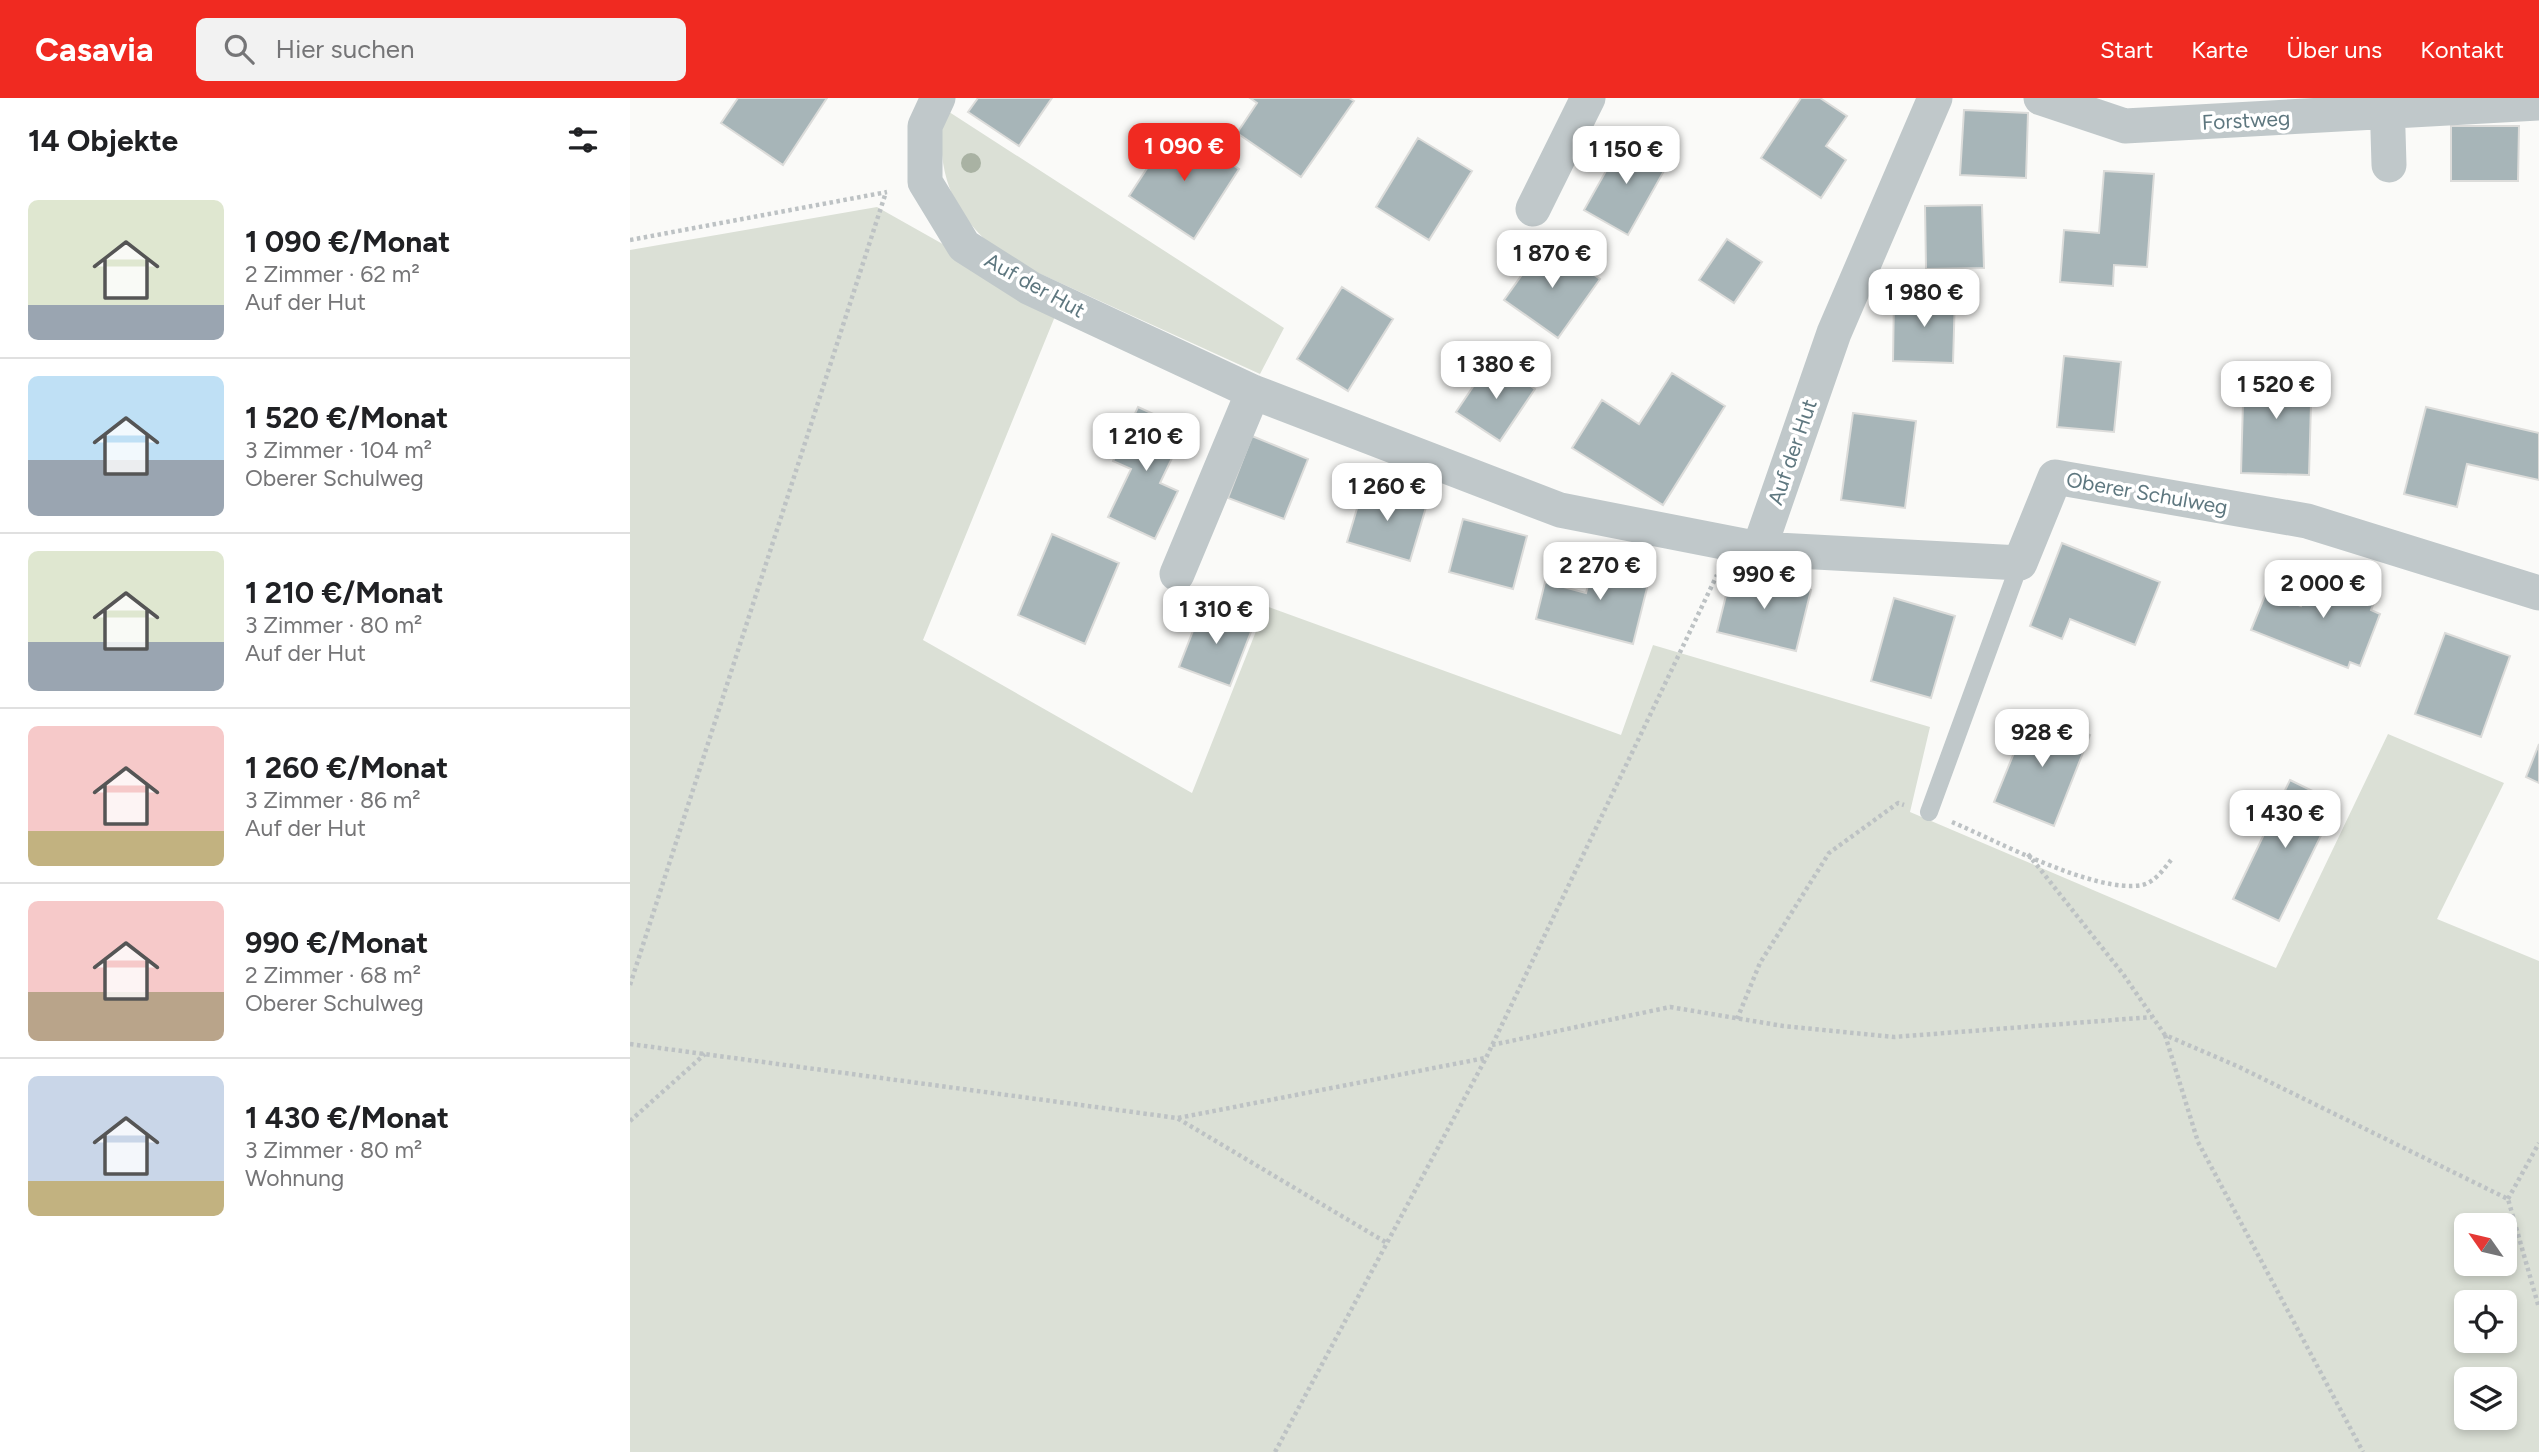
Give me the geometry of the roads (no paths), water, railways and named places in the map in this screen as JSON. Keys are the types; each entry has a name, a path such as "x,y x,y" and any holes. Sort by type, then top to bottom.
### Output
{"street":[{"name":"Auf der Hut","path":"938,98 925,126 925,182 964,246 1030,288 1253,392 1560,510 1759,549 1833,333 1935,98"},
{"path":"1533,209 1588,98"},
{"name":"Forstweg","path":"2041,98 2125,126 2387,105 2539,103"},
{"path":"2387,105 2389,165"},
{"path":"1177,574 1253,392"},
{"name":"Oberer Schulweg","path":"2020,563 2054,477 2306,521 2539,593"},
{"path":"1759,549 2020,563"}],"lane":[{"path":"1929,813 2020,563"}]}
